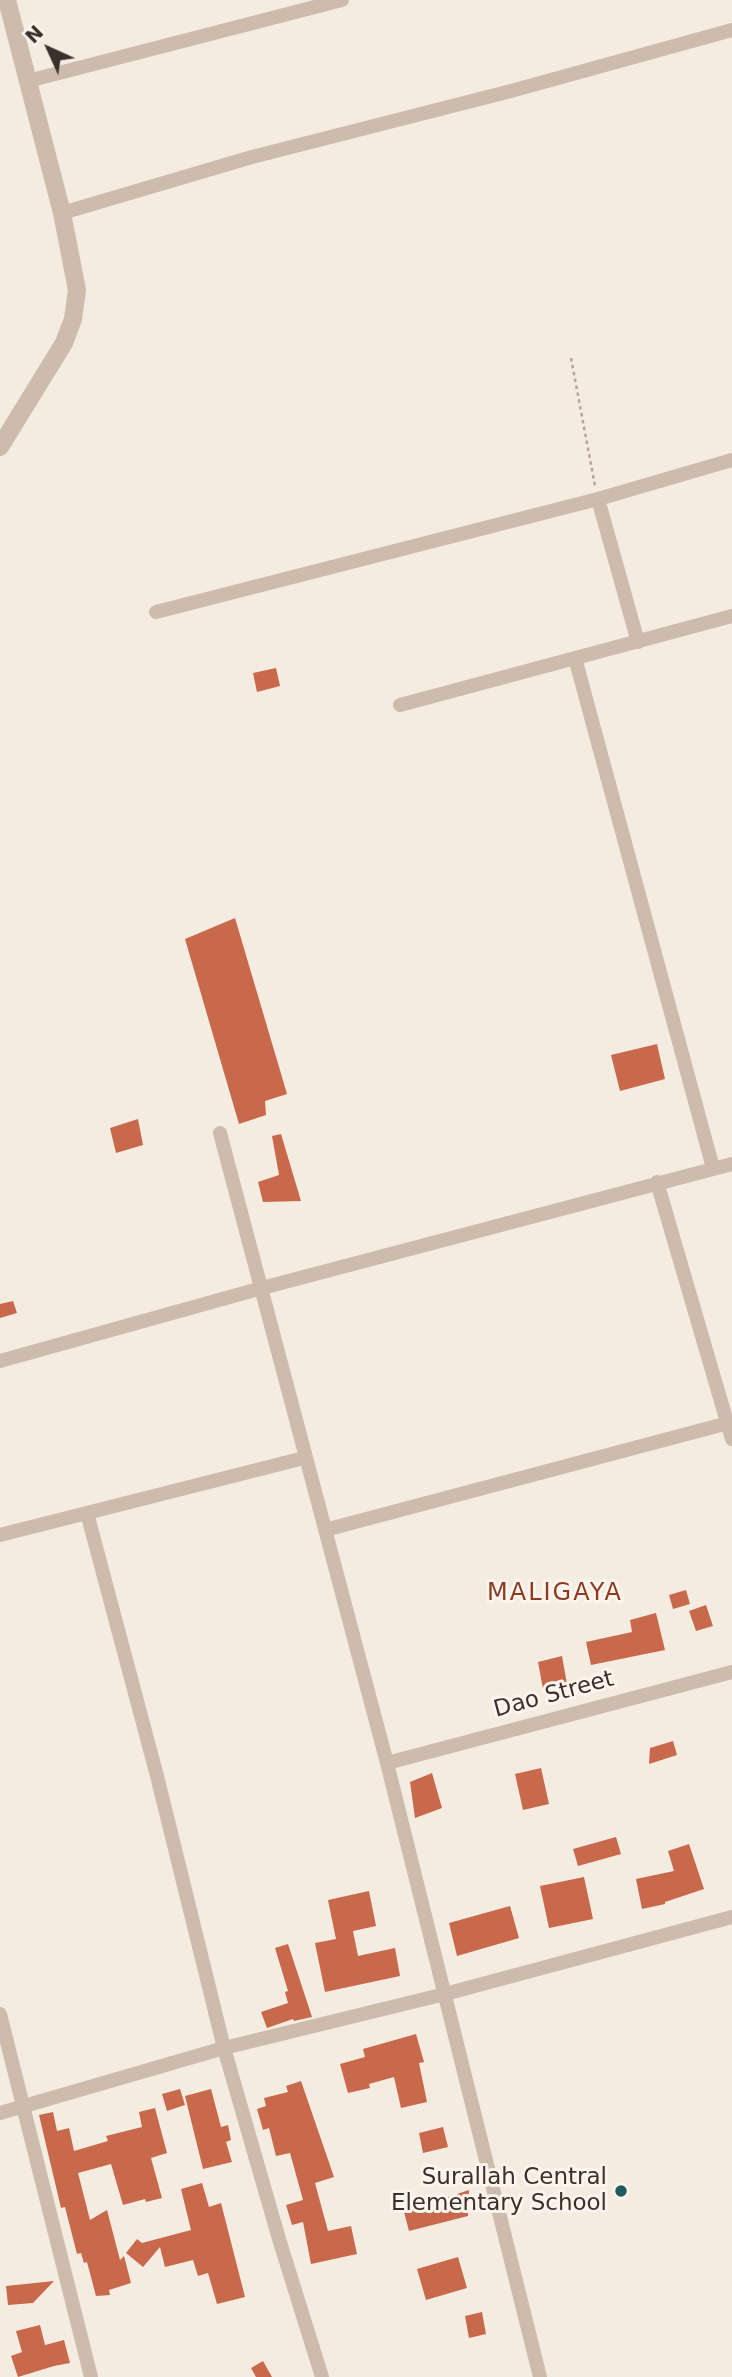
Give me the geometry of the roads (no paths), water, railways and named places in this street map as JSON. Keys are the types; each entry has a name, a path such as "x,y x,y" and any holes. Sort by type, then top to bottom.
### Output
{"street":[{"path":"0,447 64,343 73,319 77,290 62,213 7,0"},
{"path":"28,81 342,0"},
{"path":"62,213 252,157 511,91 732,30"},
{"path":"156,612 598,499 732,460"},
{"path":"598,499 638,642"},
{"path":"400,705 732,616"},
{"path":"575,657 713,1168"},
{"path":"220,1133 387,1763 540,2377"},
{"path":"0,1361 262,1288 732,1164"},
{"path":"657,1182 730,1423 732,1439"},
{"path":"325,1530 730,1423"},
{"path":"0,1535 304,1458"},
{"path":"87,1513 157,1776 224,2049 322,2377"},
{"name":"Dao Street","path":"387,1763 732,1672"},
{"path":"0,2113 224,2049 445,1994 732,1917"},
{"path":"0,2014 91,2377"}],"place":[{"name":"Surallah Central Elementary School","path":"621,2191"}],"district":[{"name":"MALIGAYA","path":"555,1594"}]}
